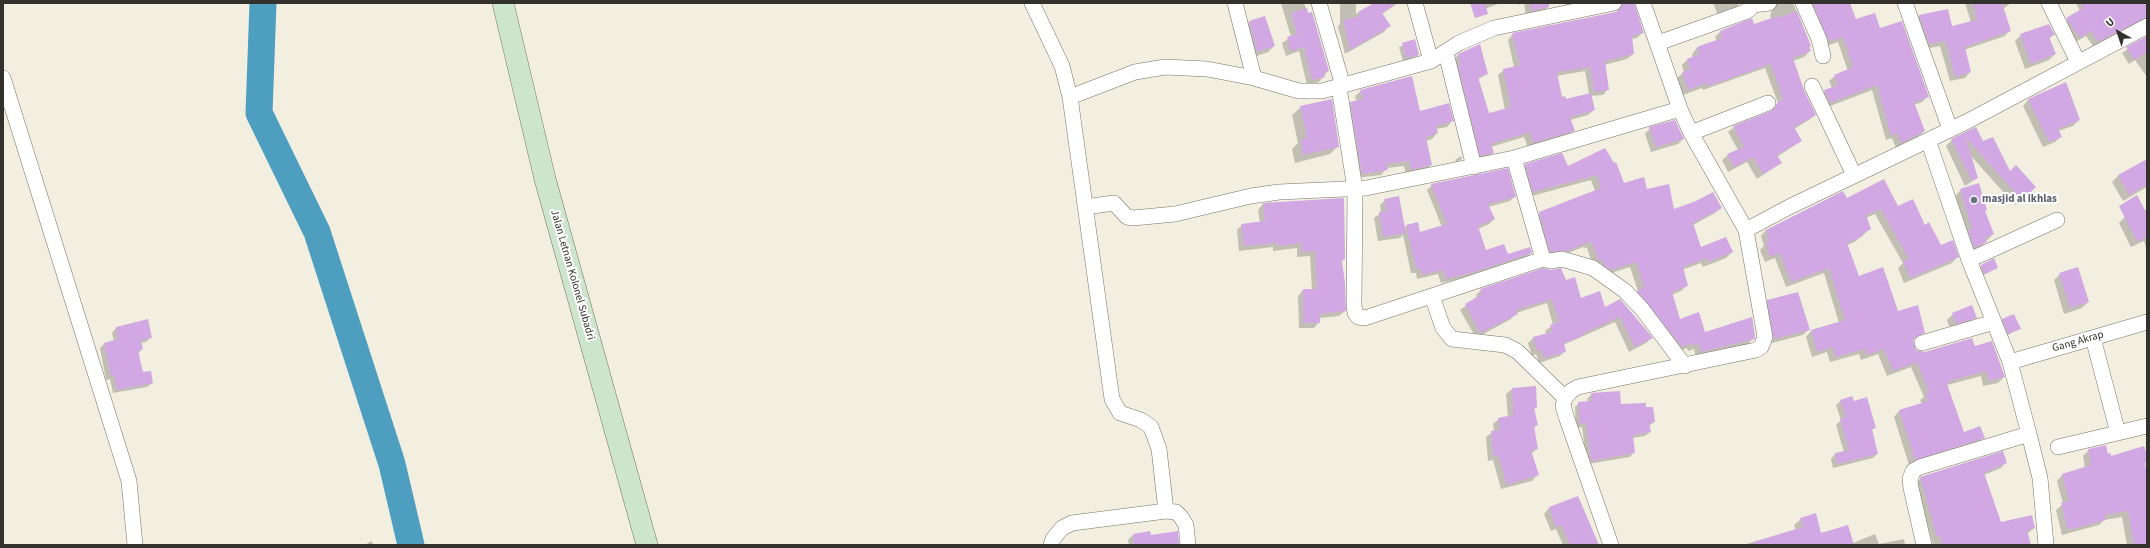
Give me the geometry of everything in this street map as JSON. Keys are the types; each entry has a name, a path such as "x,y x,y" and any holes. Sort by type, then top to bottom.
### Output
{"main road":[{"name":"Jalan Letnan Kolonel Subadri","path":"503,3 545,178 647,545"}],"street":[{"path":"1032,3 1062,66 1070,97 1112,399 1120,413 1141,420 1151,427 1159,449 1166,511"},
{"path":"1235,3 1254,78"},
{"path":"1319,3 1341,86 1355,189 1353,266 1355,313 1358,317 1365,318 1543,260 1550,261 1562,259 1587,266 1625,291 1637,304 1685,366"},
{"path":"1415,3 1431,61"},
{"path":"1070,97 1135,72 1165,67 1207,69 1254,78 1309,93 1341,86 1431,61 1446,53 1459,43 1494,28 1614,3"},
{"path":"1611,545 1563,406 1565,398 1570,391 1578,387 1685,366 1756,350 1764,344 1765,337 1746,230 1691,133 1680,109 1644,3"},
{"path":"1658,43 1745,12 1753,4 1769,3"},
{"path":"1803,3 1819,39 1823,56"},
{"path":"1905,3 1950,129"},
{"path":"2048,3 2078,62"},
{"path":"1746,230 1854,175 1950,129 2147,26"},
{"path":"1446,53 1474,167"},
{"path":"3,78 129,481 135,545"},
{"path":"1812,86 1854,175"},
{"path":"1691,133 1768,104"},
{"path":"1085,207 1114,203 1127,217 1134,218 1190,211 1216,203 1279,192 1366,188 1514,158 1680,109"},
{"path":"1928,140 1969,260 2010,362 2040,478 2046,545"},
{"path":"1514,158 1543,260"},
{"path":"1969,260 2058,220"},
{"path":"1432,296 1443,328 1452,340 1504,345 1517,351 1565,398"},
{"path":"1922,343 1994,322"},
{"name":"Gang Akrap","path":"2010,362 2147,322"},
{"path":"2093,338 2118,432"},
{"path":"2058,447 2147,426"},
{"path":"1924,545 1911,488 1910,479 1913,471 1920,467 2029,434"},
{"path":"1051,545 1053,539 1062,528 1072,523 1166,511 1176,512 1181,517 1186,525 1188,545"}],"building":[{"path":"1374,3 1397,3 1382,13 1391,26 1350,50 1343,20 1360,16 1358,12"},
{"path":"1470,3 1485,3 1488,14 1475,18"},
{"path":"1530,3 1549,3 1549,7 1531,11"},
{"path":"1623,3 1634,3 1644,33 1632,36 1634,54 1605,61 1609,90 1594,92 1590,67 1557,72 1562,97 1565,96 1566,99 1591,93 1595,110 1570,117 1575,131 1533,143 1530,132 1491,144 1494,153 1480,156 1458,66 1460,65 1458,54 1480,44 1488,74 1478,77 1489,113 1511,107 1503,69 1520,65 1512,33 1616,12 1620,9"},
{"path":"1850,3 1856,19 1875,13 1880,28 1902,21 1929,97 1914,102 1925,131 1901,143 1897,133 1891,136 1877,85 1830,103 1824,90 1838,85 1834,75 1853,67 1843,37 1832,41 1831,39 1828,40 1813,4"},
{"path":"1972,3 2002,3 2011,31 1965,47 1971,72 1955,77 1946,41 1929,44 1919,15 1948,9 1952,26 1976,20 1977,18"},
{"path":"2080,3 2147,3 2147,17 2098,42 2091,31 2080,38 2066,18 2083,8"},
{"path":"1307,8 1308,13 1312,12 1329,71 1324,72 1325,77 1312,80 1304,47 1291,51 1287,37 1297,34 1291,13"},
{"path":"1797,11 1811,46 1809,47 1811,51 1793,58 1804,90 1816,115 1794,127 1802,141 1777,155 1782,163 1763,174 1753,157 1734,167 1727,154 1744,147 1733,126 1771,111 1775,108 1777,103 1783,99 1771,64 1708,86 1707,83 1688,90 1682,72 1690,69 1687,59 1699,54 1697,47 1722,38 1720,31 1752,18 1754,24 1778,16 1778,18"},
{"path":"1265,16 1275,46 1257,52 1249,21"},
{"path":"2049,24 2055,35 2049,37 2056,54 2031,64 2020,34"},
{"path":"2147,36 2147,52 2134,60 2126,47"},
{"path":"1415,39 1419,55 1406,58 1402,43"},
{"path":"1412,76 1420,111 1449,103 1454,121 1436,126 1438,133 1426,137 1432,165 1411,170 1409,161 1387,164 1388,170 1362,174 1350,102 1363,99 1360,90"},
{"path":"2066,82 2080,120 2058,129 2062,137 2049,142 2028,99"},
{"path":"1332,99 1339,147 1303,155 1300,140 1307,138 1300,106"},
{"path":"1675,120 1684,139 1656,147 1649,127"},
{"path":"1976,127 1983,141 1993,137 2010,171 2016,165 2036,187 2022,200 1966,138 1978,178 1972,181 1951,139"},
{"path":"1605,148 1614,163 1616,162 1624,183 1644,177 1647,189 1669,184 1674,209 1696,201 1713,192 1722,208 1693,223 1701,247 1726,237 1733,252 1708,262 1707,258 1683,267 1688,286 1672,292 1680,319 1699,312 1705,332 1752,317 1755,339 1701,352 1699,344 1693,346 1693,343 1682,347 1637,291 1644,287 1636,262 1611,270 1604,265 1602,260 1599,261 1592,243 1589,242 1567,251 1550,252 1539,212 1601,188 1597,175 1533,192 1525,164 1562,153 1568,166"},
{"path":"2147,159 2147,185 2129,195 2118,175"},
{"path":"1508,168 1516,197 1488,204 1495,219 1478,226 1486,250 1504,244 1508,254 1530,247 1532,253 1475,272 1446,279 1443,270 1422,275 1421,269 1416,269 1406,225 1418,222 1420,232 1447,224 1431,184"},
{"path":"1884,179 1898,206 1913,199 1925,225 1929,222 1941,245 1953,240 1959,257 1910,278 1903,261 1909,259 1881,209 1866,215 1871,229 1862,234 1863,236 1847,243 1859,276 1883,267 1898,311 1918,305 1925,333 1913,340 1916,350 1925,352 1972,338 1975,346 1992,341 2005,377 1989,381 1986,371 1949,381 1950,383 1947,384 1964,432 1980,426 1985,438 1915,460 1899,410 1928,401 1925,394 1929,392 1917,362 1893,371 1884,349 1867,355 1865,349 1835,357 1833,347 1817,352 1811,330 1845,320 1829,268 1791,282 1780,253 1770,257 1765,243 1769,242 1766,230 1843,191 1847,198"},
{"path":"1979,183 1987,210 1985,211 1994,234 1985,238 1987,242 1974,248 1968,230 1972,229 1960,189"},
{"path":"2137,195 2147,214 2147,237 2137,242 2119,206"},
{"path":"1399,196 1406,233 1383,237 1379,212 1387,211 1384,199"},
{"path":"1344,198 1345,259 1342,261 1345,283 1346,311 1320,314 1320,323 1303,323 1303,289 1317,289 1315,251 1302,252 1301,243 1278,246 1278,243 1244,246 1241,224 1265,221 1263,203"},
{"path":"1994,258 1998,268 1984,274 1981,265"},
{"path":"2078,267 2089,302 2070,308 2059,273"},
{"path":"1543,268 1551,270 1561,268 1566,280 1575,277 1581,298 1600,291 1605,307 1620,299 1653,338 1635,347 1620,317 1582,334 1583,336 1564,343 1566,352 1544,358 1541,350 1537,351 1533,337 1552,332 1550,325 1559,322 1552,299 1516,310 1518,314 1480,333 1465,304 1482,294 1480,289"},
{"path":"1798,292 1810,330 1774,339 1767,300"},
{"path":"1972,305 1977,318 1956,324 1952,313"},
{"path":"2014,314 2021,329 2008,334 2002,319"},
{"path":"148,319 152,338 141,340 143,349 138,351 143,372 151,371 153,383 117,390 114,375 111,376 104,343 118,339 116,327"},
{"path":"1536,386 1537,408 1534,408 1538,425 1534,426 1538,449 1531,450 1539,475 1507,485 1498,455 1493,456 1491,431 1500,430 1498,418 1513,415 1512,388"},
{"path":"1620,391 1621,404 1646,403 1646,407 1653,407 1655,422 1649,423 1651,432 1633,435 1635,453 1591,461 1586,423 1580,424 1578,402 1592,401 1591,393"},
{"path":"1852,396 1854,401 1867,397 1876,428 1872,429 1878,454 1837,464 1835,453 1849,450 1840,419 1846,417 1840,400"},
{"path":"2106,445 2108,454 2111,453 2111,456 2144,446 2147,455 2147,462 2145,463 2147,475 2147,545 2134,545 2128,511 2105,515 2106,520 2068,530 2061,503 2069,501 2062,474 2091,465 2088,449"},
{"path":"2003,451 2007,463 1984,473 2001,522 2032,515 2035,528 2027,530 2031,545 1942,545 1940,536 1937,537 1920,477"},
{"path":"1578,496 1599,545 1570,545 1561,525 1556,527 1549,507"},
{"path":"1816,513 1821,533 1848,525 1854,545 1754,545 1753,542 1803,527 1800,518"},
{"path":"1150,531 1151,535 1178,531 1179,545 1134,545 1133,534"}],"waterway":[{"path":"263,3 259,113 317,232 392,464 411,545"}],"place":[{"name":"masjid al ikhlas","path":"1974,200"}]}
